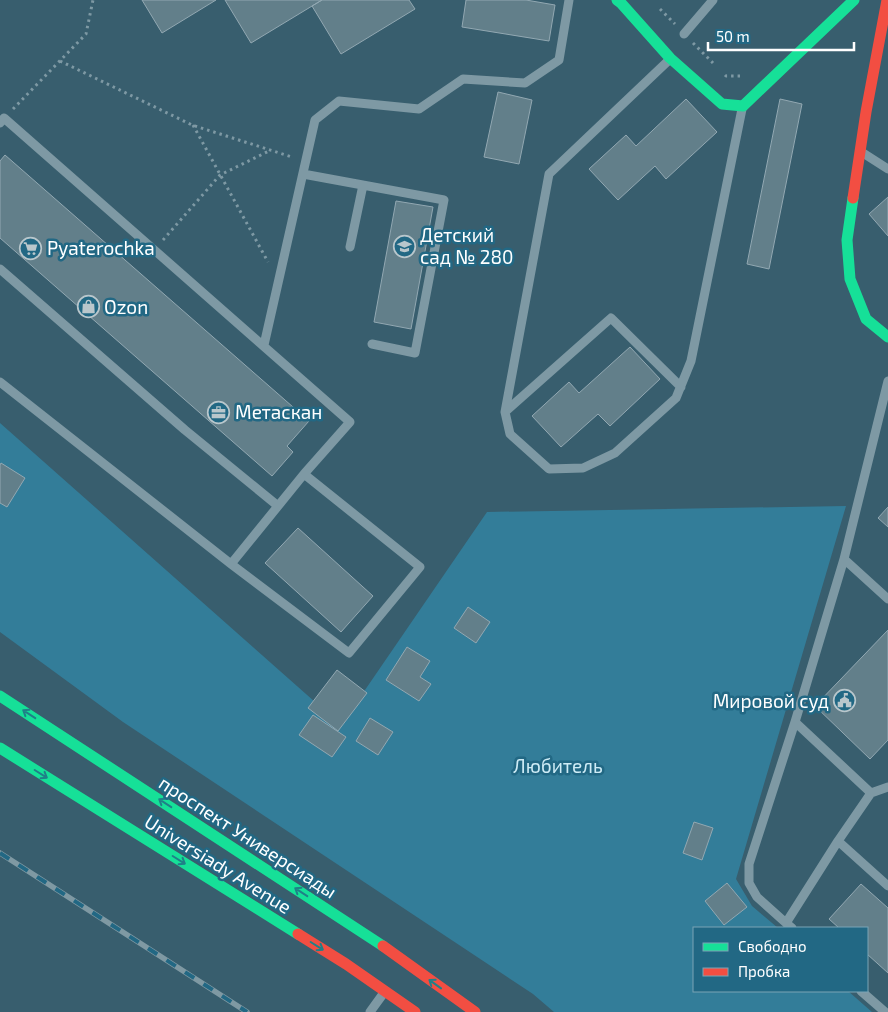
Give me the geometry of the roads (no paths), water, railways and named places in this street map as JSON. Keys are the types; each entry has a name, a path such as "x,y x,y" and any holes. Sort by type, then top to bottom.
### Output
{"main road":[{"path":"617,0 670,58 722,104 743,106 854,0"},
{"path":"886,0 846,240 850,279 866,319 888,338"},
{"name":"проспект Универсиады","path":"0,696 367,935 474,1012"},
{"name":"Universiady Avenue","path":"0,748 346,964 415,1012"}],"lane":[{"path":"264,345 315,120 339,101 419,110 463,79 525,83 559,60 568,0"},
{"path":"684,34 713,0"},
{"path":"670,58 549,174 505,412 510,434 549,468 583,468 615,453 676,398 691,361 743,106"},
{"path":"2,120 155,250 350,422 304,474 231,564"},
{"path":"860,151 888,169"},
{"path":"303,174 444,200 416,352 372,344"},
{"path":"350,247 363,185"},
{"path":"0,269 185,430 278,506"},
{"path":"505,412 611,318 681,387"},
{"path":"888,381 844,559 795,722 749,864 749,883 757,897 789,925 838,841 871,793 888,787"},
{"path":"0,382 231,564 349,653 420,567 304,474"},
{"path":"844,559 888,599"},
{"path":"795,722 871,793"},
{"path":"838,841 888,886"},
{"path":"370,1012 385,991"},
{"path":"862,992 884,1012"}],"railway":[{"path":"0,853 247,1012"}],"place":[{"name":"Детский сад № 280","path":"404,246"},
{"name":"Pyaterochka","path":"31,248"},
{"name":"Ozon","path":"88,307"},
{"name":"Метаскан","path":"219,412"},
{"name":"Мировой суд","path":"845,701"}],"park label":[{"name":"Любитель","path":"558,766"}]}
